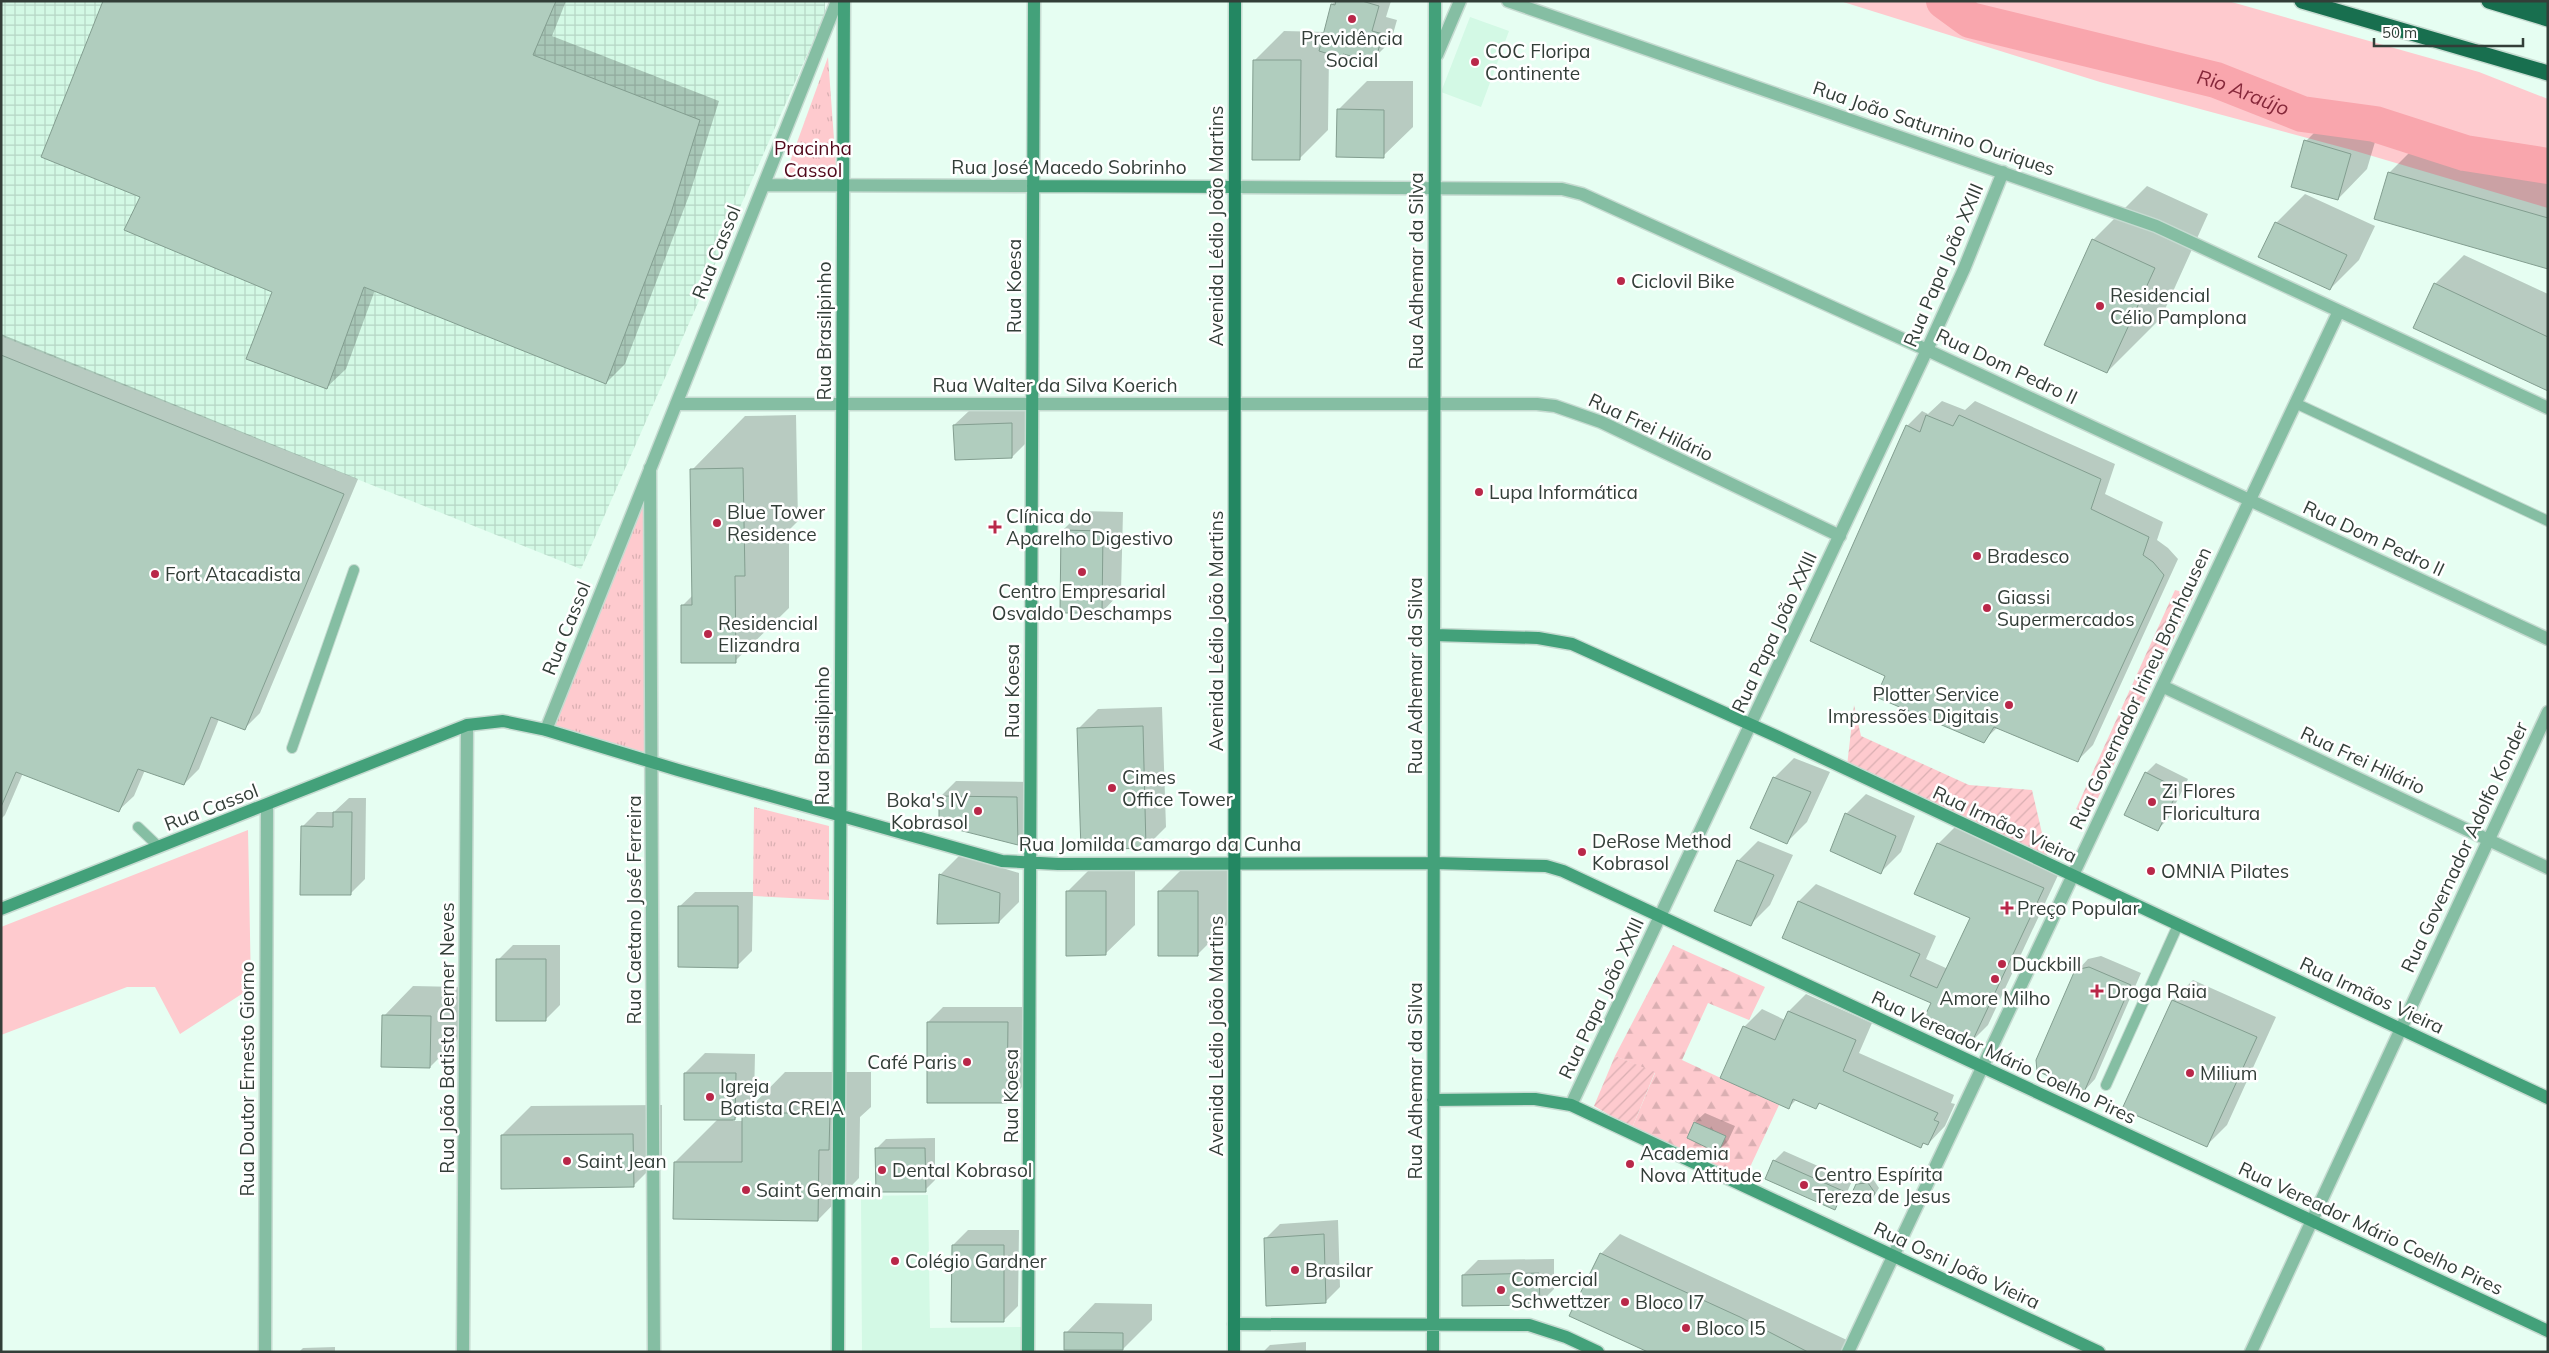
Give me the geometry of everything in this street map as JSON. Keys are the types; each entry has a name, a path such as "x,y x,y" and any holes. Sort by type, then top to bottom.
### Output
{"highway":[{"path":"2302,1 2548,72"},
{"path":"2488,1 2548,19"},
{"path":"2508,1 2548,7"},
{"path":"2520,64 2548,78"}],"main road":[{"name":"Avenida Lédio João Martins","path":"1234,1352 1235,1"}],"street":[{"name":"Rua Cassol","path":"1,909 267,806 467,725 486,721 504,721 546,730 837,1"},
{"name":"Rua Brasilpinho","path":"838,1352 844,1"},
{"name":"Rua Koesa","path":"1028,1352 1034,1"},
{"name":"Rua Adhemar da Silva","path":"1433,1352 1434,402 1437,55 1435,1"},
{"path":"1437,55 1460,1"},
{"name":"Rua João Saturnino Ouriques","path":"1508,1 2156,226 2548,408"},
{"name":"Rua Papa João XXIII","path":"1571,1105 1927,350 1964,269 2002,172"},
{"name":"Rua José Macedo Sobrinho","path":"764,184 1435,188"},
{"name":"Rua Dom Pedro II","path":"1435,188 1562,189 1582,194 1927,350 2548,639"},
{"name":"Rua Governador Irineu Bornhausen","path":"1848,1352 2339,311"},
{"name":"Rua Walter da Silva Koerich","path":"676,404 1434,402"},
{"name":"Rua Frei Hilário","path":"1434,402 1536,404 1576,412 1840,536"},
{"name":"Rua Caetano José Ferreira","path":"650,468 654,1352"},
{"name":"Rua Irmãos Vieira","path":"1434,635 1538,638 1572,644 1751,725 2548,1098"},
{"name":"Rua Frei Hilário","path":"2162,686 2548,868"},
{"name":"Rua Governador Adolfo Konder","path":"2251,1352 2548,712"},
{"name":"Rua João Batista Derner Neves","path":"463,1352 467,725"},
{"name":"Rua Jomilda Camargo da Cunha","path":"546,730 652,763 1002,861 1030,864 1434,864"},
{"name":"Rua Doutor Ernesto Giorno","path":"265,1352 267,806"},
{"name":"Rua Vereador Mário Coelho Pires","path":"1434,864 1546,866 1563,871 2548,1331"},
{"name":"Rua Osni João Vieira","path":"1434,1100 1536,1099 1571,1105 2099,1352"},
{"path":"1234,1324 1433,1323 1529,1325 1566,1337 1598,1352"}],"lane":[{"path":"2295,403 2548,520"},
{"path":"292,748 354,570"},
{"path":"138,827 159,847"},
{"path":"2106,1085 2178,925"}],"shaded area":[{"path":"1,1 825,1 825,14 581,569 1,336"},
{"name":"COC Floripa Continente","path":"1470,17 1509,31 1481,107 1441,92"},
{"name":"Colégio Gardner","path":"928,1195 930,1328 1021,1327 1022,1352 862,1352 861,1196"}],"green space":[{"path":"1840,1 2228,1 2479,72 2548,99 2548,208 2352,150 2100,82"},
{"name":"Pracinha Cassol","path":"828,57 837,180 783,181"},
{"path":"644,498 644,752 554,727"},
{"path":"2175,590 2194,595 2090,815 2076,809"},
{"path":"1854,705 1861,736 1969,785 2032,790 2048,859 1847,766"},
{"path":"754,807 829,826 829,900 753,896"},
{"path":"248,830 251,988 180,1034 155,987 127,987 1,1035 1,927"},
{"path":"1673,945 1765,987 1749,1020 1708,1003 1682,1060 1779,1105 1744,1180 1632,1128 1655,1073 1615,1056"},
{"path":"1615,1056 1655,1072 1632,1128 1594,1106"}],"building":[{"path":"103,1 556,1 533,55 700,120 671,213 606,384 364,287 327,389 246,359 272,292 124,230 140,197 41,157"},
{"name":"Previdência Social","path":"1336,1 1362,1 1379,6 1372,31 1383,34 1376,58 1365,55 1363,59 1343,54 1342,58 1319,51 1331,4 1335,5"},
{"path":"1253,60 1301,60 1300,160 1252,160"},
{"path":"1337,109 1384,110 1384,158 1336,157"},
{"path":"2304,140 2351,154 2338,200 2291,187"},
{"path":"2388,172 2548,218 2548,269 2374,219"},
{"path":"2275,222 2347,255 2330,290 2258,257"},
{"name":"Residencial Célio Pamplona","path":"2092,239 2155,268 2107,373 2044,345"},
{"path":"2434,283 2548,337 2548,391 2413,328"},
{"path":"1,355 344,494 245,730 211,717 184,785 138,769 119,812 16,772 1,807"},
{"name":"Giassi Supermercados","path":"1926,415 1953,426 1959,415 2101,479 2091,509 2149,537 2143,555 2153,562 2164,575 2078,762 1994,727 1984,743 1876,697 1885,676 1810,641 1906,425 1920,432"},
{"path":"1012,423 1012,458 955,460 953,425"},
{"path":"743,468 745,576 735,576 736,663 681,663 681,605 692,605 690,469"},
{"name":"Centro Empresarial Osvaldo Deschamps","path":"1061,530 1103,531 1102,613 1060,613"},
{"name":"Cimes Office Tower","path":"1143,726 1146,848 1081,850 1077,728"},
{"name":"Zi Flores Floricultura","path":"2145,772 2179,789 2158,831 2124,815"},
{"path":"1773,777 1811,792 1787,844 1750,828"},
{"name":"Boka's IV Kobrasol","path":"939,796 1017,797 1018,845 939,825"},
{"path":"333,812 352,812 351,895 300,895 301,826 333,827"},
{"path":"1845,813 1896,836 1881,874 1830,851"},
{"path":"1937,843 2044,888 1971,1044 1922,1022 1931,1003 1782,938 1798,901 1920,954 1910,976 1937,988 1970,918 1914,894"},
{"path":"1737,860 1774,875 1751,926 1714,911"},
{"path":"939,874 1000,893 999,923 937,924"},
{"path":"1066,891 1106,891 1106,955 1066,956"},
{"path":"1158,891 1198,891 1198,956 1158,956"},
{"path":"678,906 738,906 738,968 678,967"},
{"path":"496,959 546,959 546,1021 496,1021"},
{"path":"2089,967 2131,985 2084,1092 2037,1071 2036,1060 2075,970"},
{"name":"Milium","path":"2172,1000 2257,1037 2207,1147 2122,1109"},
{"path":"1788,1011 1856,1040 1843,1071 1938,1113 1934,1120 1939,1122 1928,1145 1923,1143 1921,1148 1819,1103 1816,1109 1793,1099 1789,1109 1720,1078 1743,1026 1775,1040"},
{"path":"382,1015 431,1016 430,1068 381,1067"},
{"name":"Café Paris","path":"927,1022 1008,1022 1007,1103 927,1103"},
{"name":"Igreja Batista CREIA","path":"684,1073 736,1073 735,1120 684,1120"},
{"name":"Saint Germain","path":"742,1113 830,1113 829,1150 819,1150 818,1221 673,1219 674,1162 742,1162"},
{"path":"1694,1122 1726,1136 1718,1153 1687,1138"},
{"name":"Saint Jean","path":"633,1134 634,1187 501,1189 501,1135"},
{"path":"875,1148 925,1148 926,1192 876,1192"},
{"name":"Centro Espírita Tereza de Jesus","path":"1773,1160 1843,1191 1835,1210 1765,1179"},
{"path":"1868,1183 1875,1193 1870,1203 1858,1205 1851,1195 1856,1184"},
{"name":"Brasilar","path":"1324,1234 1326,1303 1266,1306 1264,1238"},
{"path":"952,1245 1004,1245 1004,1322 951,1322"},
{"path":"1600,1253 1740,1317 1808,1352 1648,1352 1569,1316"},
{"name":"Comercial Schwettzer","path":"1539,1273 1540,1305 1462,1306 1462,1275"},
{"path":"1064,1332 1123,1333 1123,1350 1064,1350"}],"waterway":[{"name":"Rio Araújo","path":"1944,1 1970,20 2216,80 2302,114 2375,124 2465,153 2548,166"}],"place":[{"name":"Previdência Social","path":"1352,19"},
{"name":"COC Floripa Continente","path":"1475,62"},
{"name":"Ciclovil Bike","path":"1621,281"},
{"name":"Residencial Célio Pamplona","path":"2100,306"},
{"name":"Lupa Informática","path":"1479,492"},
{"name":"Blue Tower Residence","path":"717,523"},
{"name":"Clínica do Aparelho Digestivo","path":"995,527"},
{"name":"Bradesco","path":"1977,556"},
{"name":"Centro Empresarial Osvaldo Deschamps","path":"1082,572"},
{"name":"Fort Atacadista","path":"155,574"},
{"name":"Giassi Supermercados","path":"1987,608"},
{"name":"Residencial Elizandra","path":"708,634"},
{"name":"Plotter Service Impressões Digitais","path":"2009,705"},
{"name":"Cimes Office Tower","path":"1112,788"},
{"name":"Zi Flores Floricultura","path":"2152,802"},
{"name":"Boka's IV Kobrasol","path":"978,811"},
{"name":"DeRose Method Kobrasol","path":"1582,852"},
{"name":"OMNIA Pilates","path":"2151,871"},
{"name":"Preço Popular","path":"2007,908"},
{"name":"Duckbill","path":"2002,964"},
{"name":"Amore Milho","path":"1995,979"},
{"name":"Droga Raia","path":"2097,991"},
{"name":"Café Paris","path":"967,1062"},
{"name":"Milium","path":"2190,1073"},
{"name":"Igreja Batista CREIA","path":"710,1097"},
{"name":"Saint Jean","path":"567,1161"},
{"name":"Academia Nova Attitude","path":"1630,1164"},
{"name":"Dental Kobrasol","path":"882,1170"},
{"name":"Centro Espírita Tereza de Jesus","path":"1804,1185"},
{"name":"Saint Germain","path":"746,1190"},
{"name":"Colégio Gardner","path":"895,1261"},
{"name":"Brasilar","path":"1295,1270"},
{"name":"Comercial Schwettzer","path":"1501,1290"},
{"name":"Bloco I7","path":"1625,1302"},
{"name":"Bloco I5","path":"1686,1328"}]}
